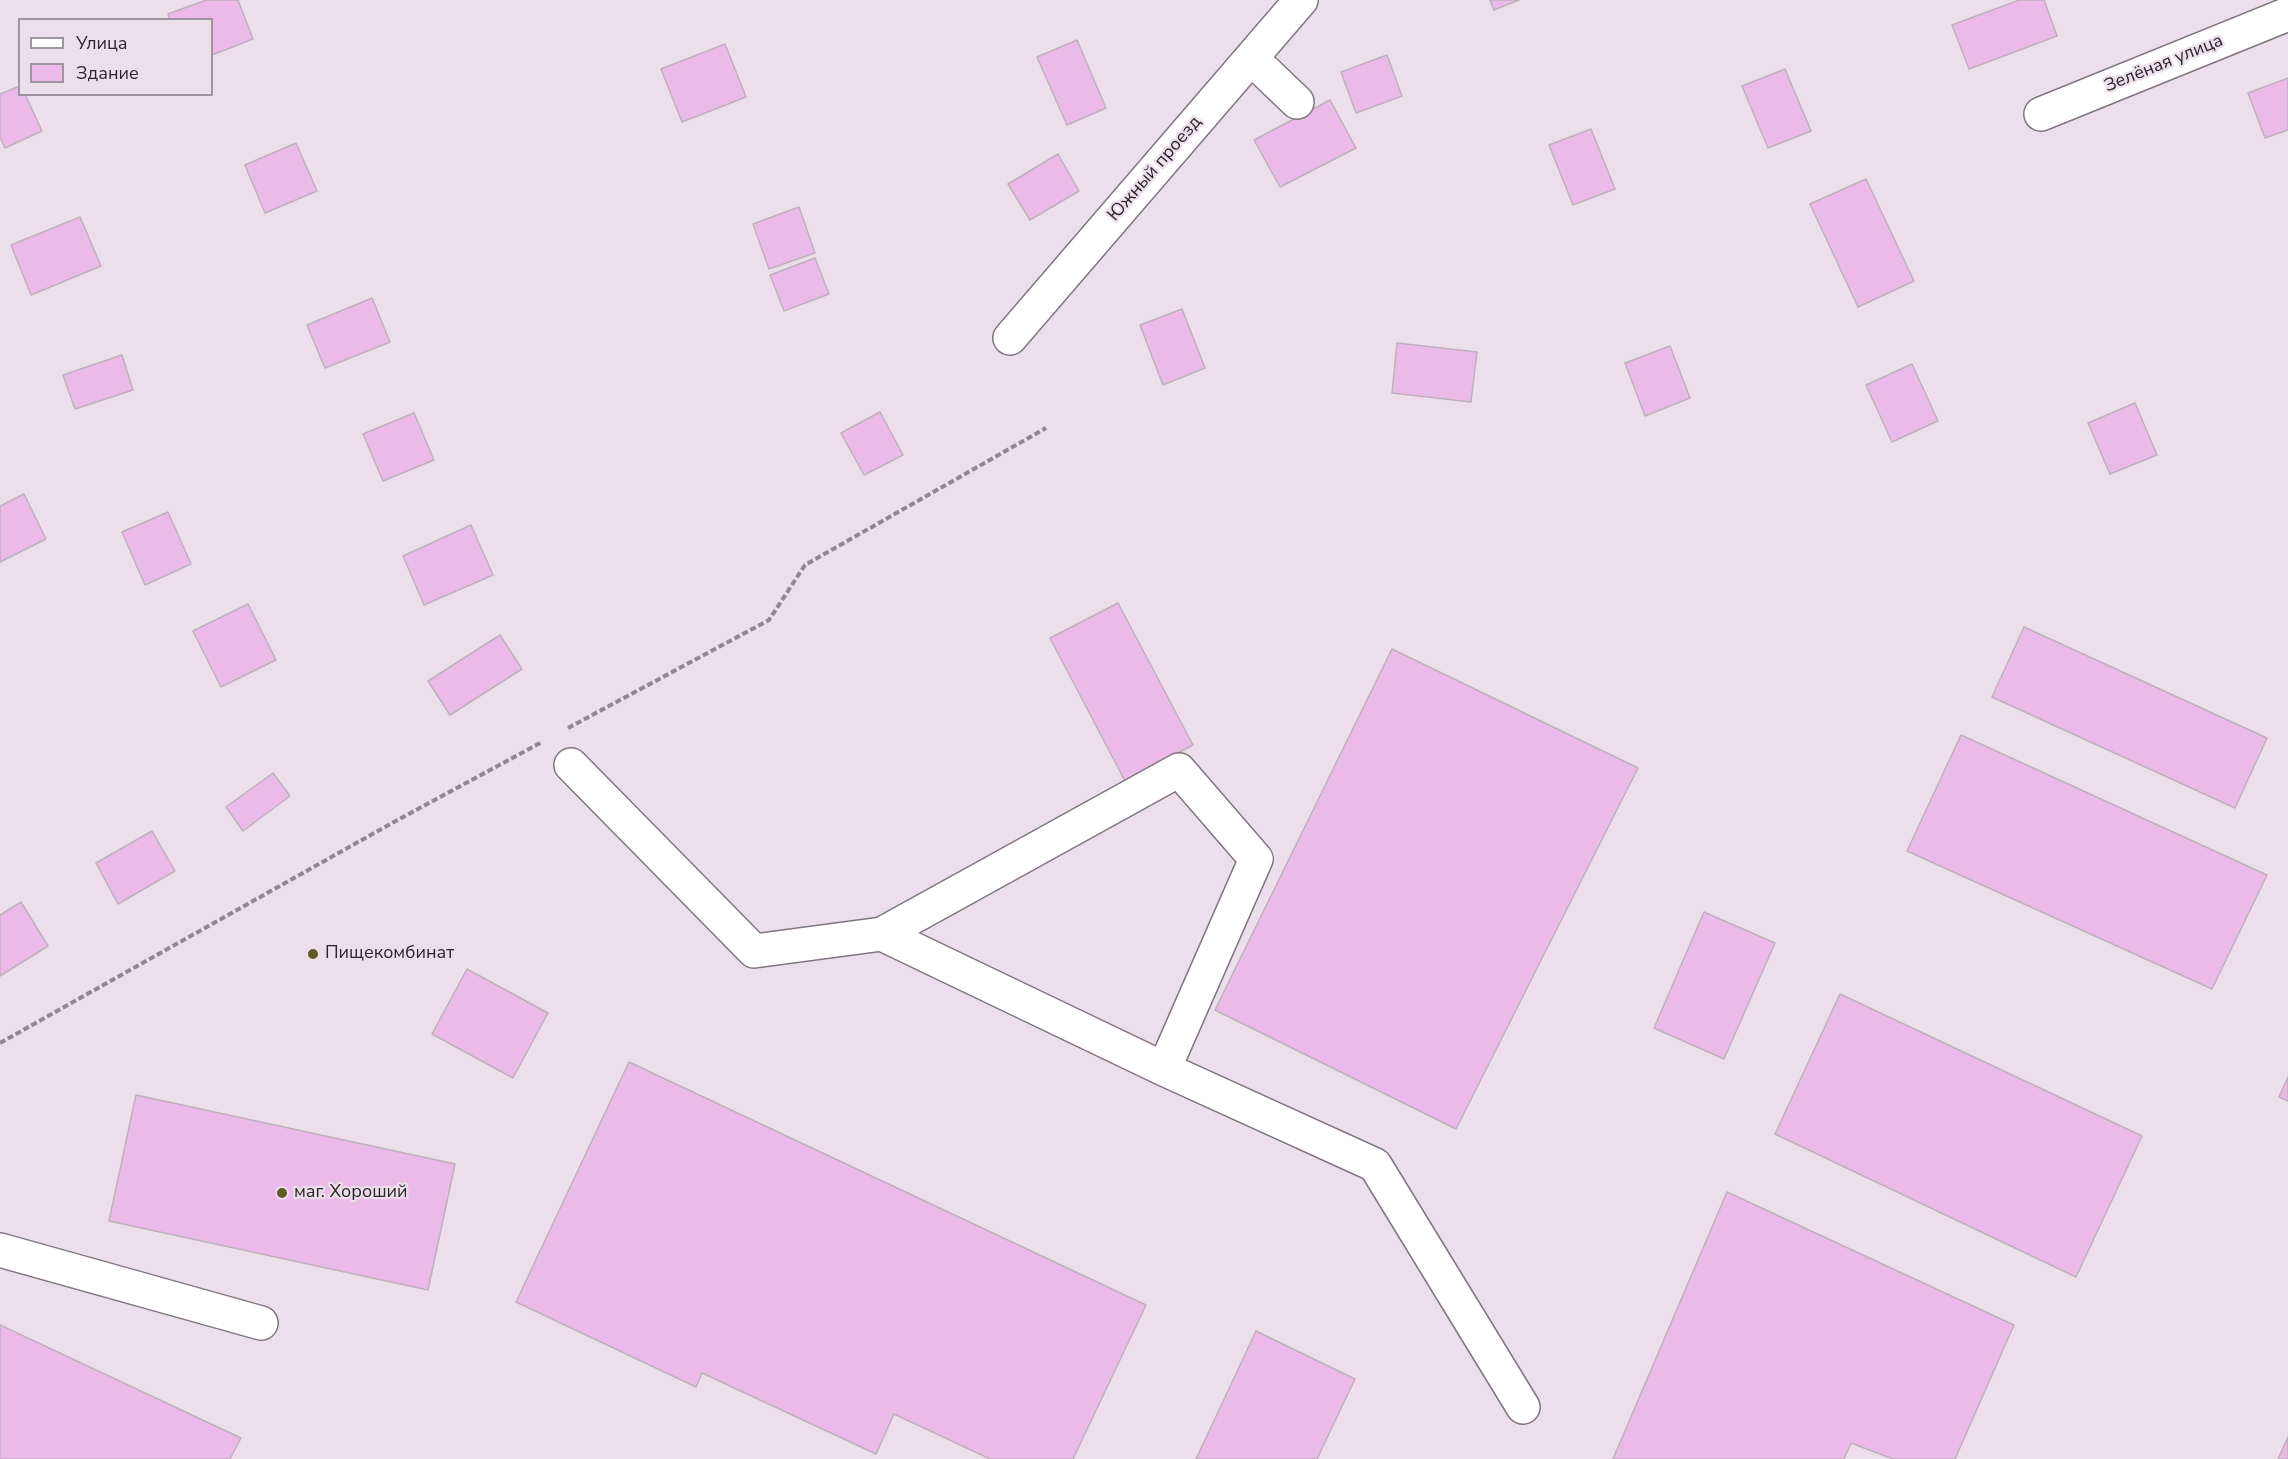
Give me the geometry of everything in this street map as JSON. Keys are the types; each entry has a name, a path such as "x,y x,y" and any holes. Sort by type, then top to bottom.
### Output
{"street":[{"name":"Южный проезд","path":"1010,338 1300,0"},
{"name":"Зелёная улица","path":"2041,114 2288,14"},
{"path":"1251,58 1297,102"},
{"path":"571,765 754,951 882,934 1179,770 1256,859 1164,1069"},
{"path":"882,934 1164,1069 1375,1165 1523,1407"},
{"path":"0,1250 261,1323"}],"path":[{"path":"559,733 769,620 805,565 1046,428"},
{"path":"0,1043 549,738"}],"building":[{"path":"206,0 238,0 253,39 213,55 213,18 169,18 168,14"},
{"path":"1490,0 1519,0 1494,10"},
{"path":"2019,0 2044,0 2057,36 1969,69 1952,25"},
{"path":"1077,40 1106,108 1067,125 1037,57"},
{"path":"725,44 746,97 682,122 661,69"},
{"path":"1387,55 1402,96 1356,113 1341,72"},
{"path":"1785,69 1811,131 1768,148 1742,86"},
{"path":"2288,78 2288,130 2265,138 2248,93"},
{"path":"18,87 18,96 26,96 42,131 5,148 0,137 0,94"},
{"path":"1330,100 1356,148 1280,187 1254,140"},
{"path":"1591,129 1615,189 1573,205 1549,145"},
{"path":"296,143 317,191 265,213 245,165"},
{"path":"1058,154 1079,191 1030,220 1008,184"},
{"path":"1866,179 1914,281 1858,307 1810,204"},
{"path":"799,207 815,253 769,269 753,224"},
{"path":"80,217 101,266 31,295 11,245"},
{"path":"815,258 829,294 784,311 770,275"},
{"path":"372,298 390,342 325,368 307,325"},
{"path":"1182,309 1205,368 1163,385 1140,325"},
{"path":"1397,343 1477,352 1471,402 1392,393"},
{"path":"1670,346 1690,398 1645,416 1625,363"},
{"path":"122,355 133,390 75,409 63,375"},
{"path":"1912,364 1938,421 1892,442 1866,385"},
{"path":"2135,403 2157,455 2110,474 2088,423"},
{"path":"880,412 903,455 864,475 841,433"},
{"path":"414,413 434,460 383,481 363,434"},
{"path":"24,494 46,539 0,562 0,506"},
{"path":"168,512 191,564 145,585 122,532"},
{"path":"471,525 493,575 424,605 403,556"},
{"path":"1118,603 1193,745 1125,781 1050,638"},
{"path":"248,604 276,660 221,687 193,631"},
{"path":"2024,627 2267,738 2235,808 1992,697"},
{"path":"500,635 522,669 450,715 428,681"},
{"path":"1392,649 1638,768 1456,1129 1215,1010"},
{"path":"1961,735 2267,875 2212,989 1907,851"},
{"path":"273,773 290,796 243,831 226,807"},
{"path":"152,831 175,871 118,904 96,863"},
{"path":"21,902 48,946 0,976 0,915"},
{"path":"1704,912 1775,943 1724,1059 1654,1028"},
{"path":"467,969 548,1013 513,1078 432,1034"},
{"path":"1840,994 2142,1136 2076,1277 1775,1134"},
{"path":"629,1062 1146,1305 1073,1459 990,1459 894,1414 876,1454 702,1373 696,1387 516,1302"},
{"path":"2288,1077 2288,1101 2279,1097"},
{"name":"маг. Хороший","path":"136,1095 455,1164 428,1290 109,1221"},
{"path":"1727,1192 2014,1325 1955,1459 1893,1459 1851,1443 1844,1459 1613,1459"},
{"path":"0,1325 241,1438 230,1459 0,1459"},
{"path":"1256,1331 1355,1379 1317,1459 1196,1459"},
{"path":"2288,1437 2288,1459 2278,1459"}],"place":[{"name":"Пищекомбинат","path":"313,954"},
{"name":"маг. Хороший","path":"282,1193"}]}
